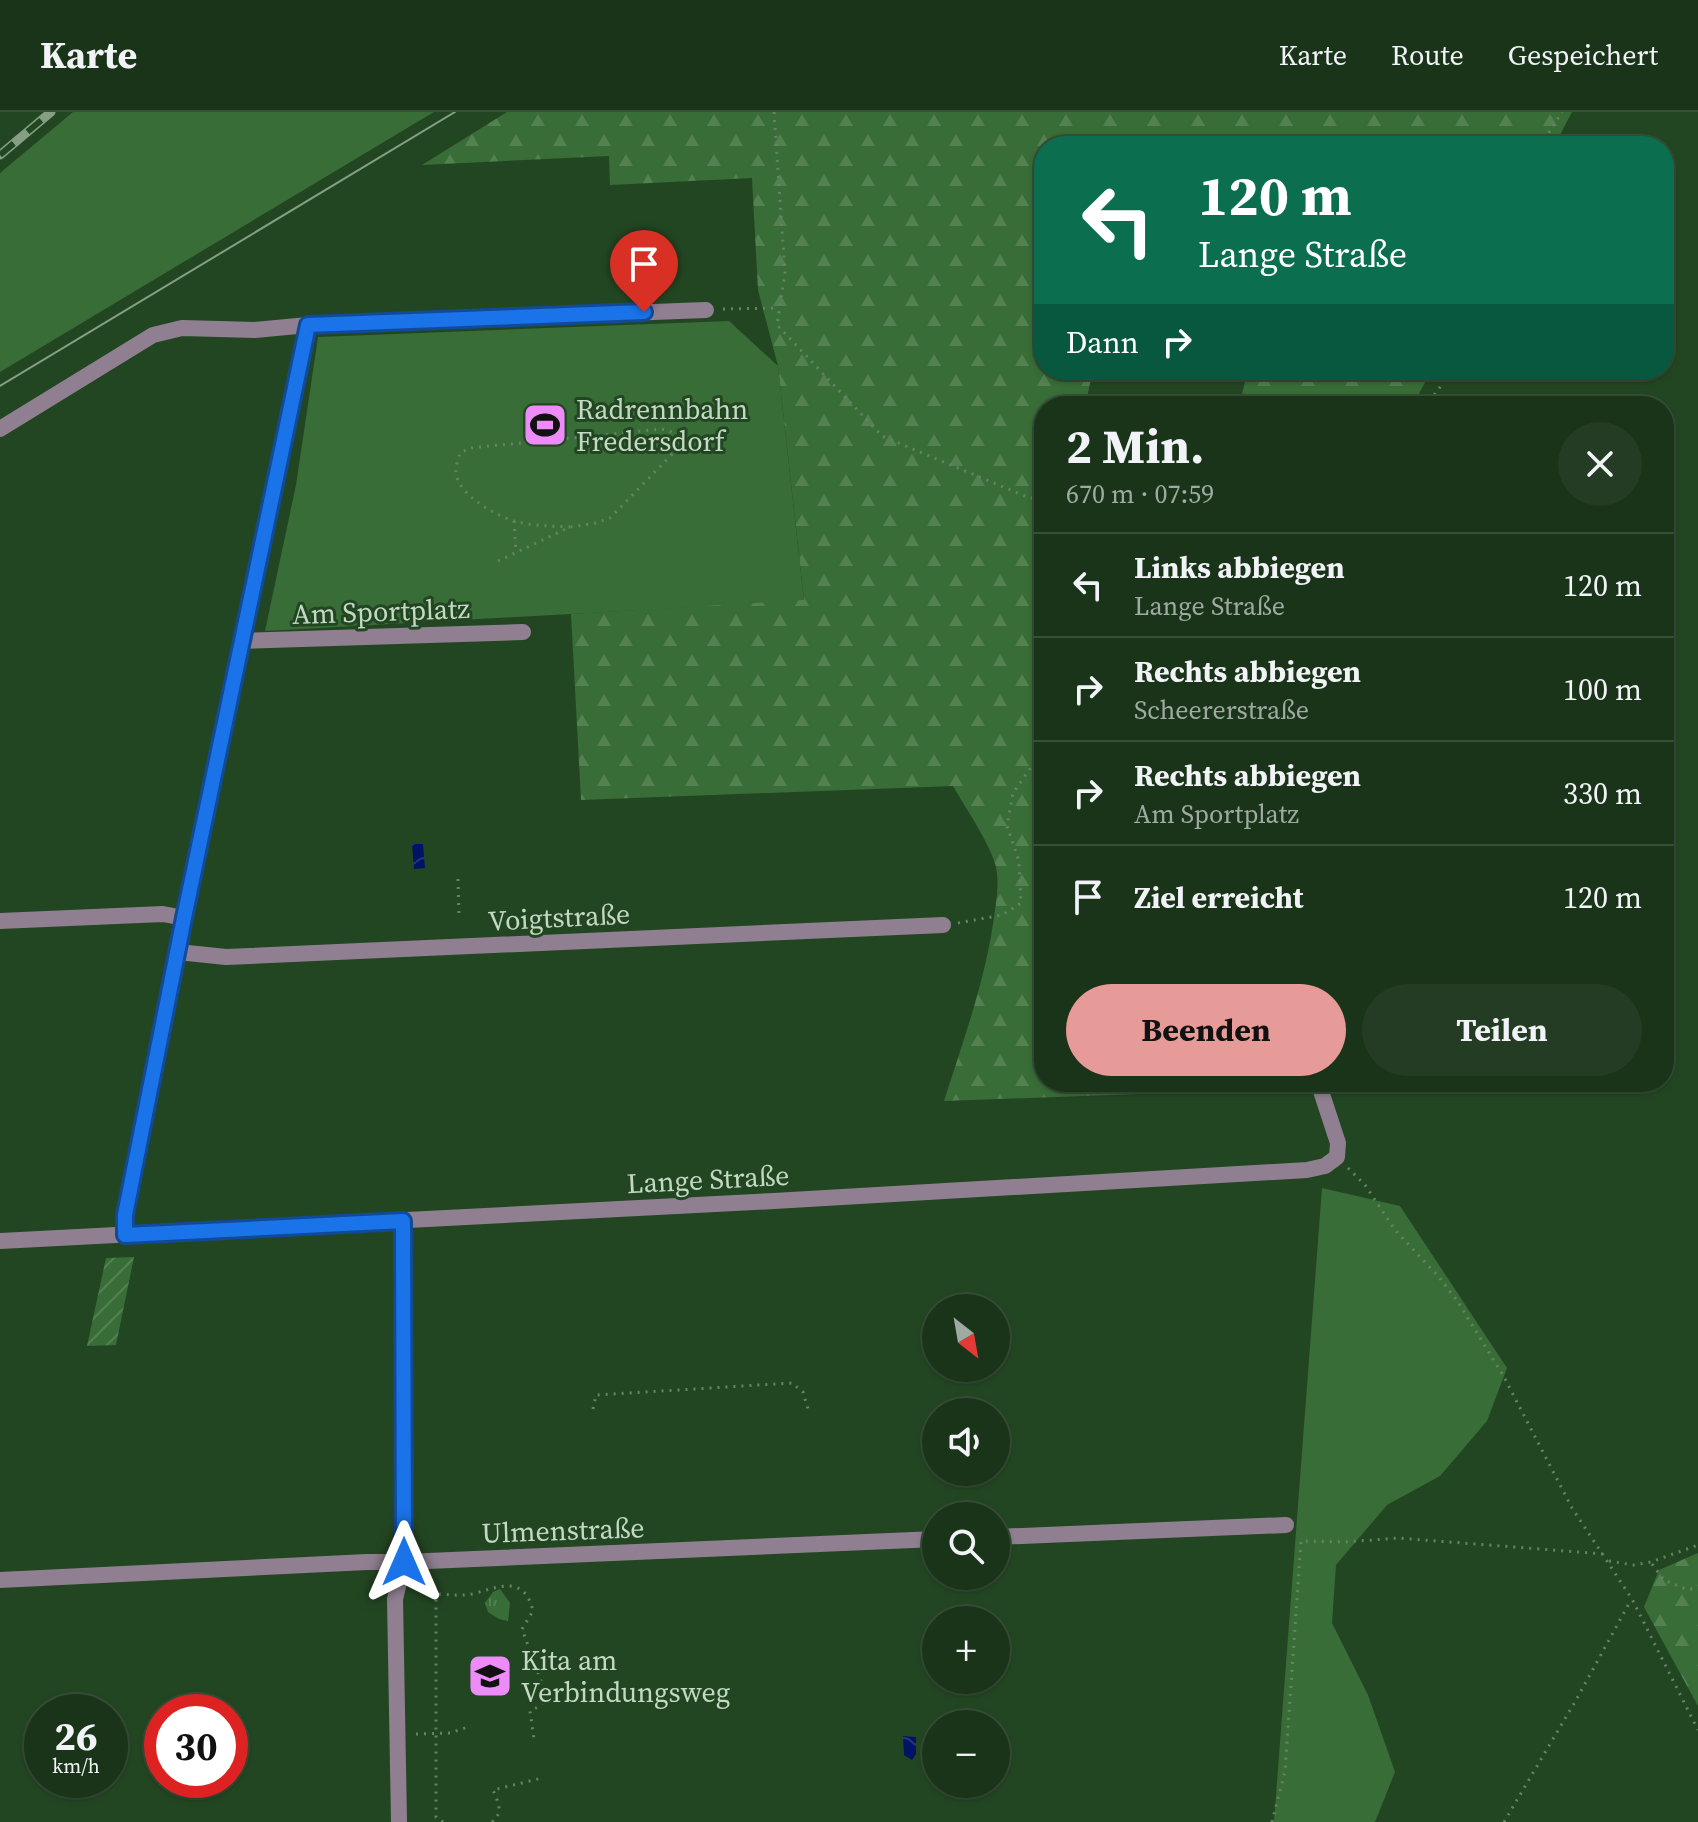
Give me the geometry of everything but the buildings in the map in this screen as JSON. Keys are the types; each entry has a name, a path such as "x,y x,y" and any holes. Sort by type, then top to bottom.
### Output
{"street":[{"path":"0,429 153,335 182,328 255,330 308,325 706,310"},
{"path":"125,1235 125,1215 184,918 308,325"},
{"name":"Am Sportplatz","path":"242,641 523,632"},
{"path":"0,921 163,914 184,918"},
{"name":"Voigtstraße","path":"178,952 226,957 943,925"},
{"path":"1321,1092 1338,1143 1337,1157"},
{"name":"Lange Straße","path":"0,1241 1119,1182 1307,1170 1325,1166 1337,1157"},
{"path":"399,1822 395,1599 404,1562 403,1221"},
{"path":"1010,1536 1286,1525"},
{"name":"Ulmenstraße","path":"0,1580 922,1540"}],"path":[{"path":"774,112 785,273 777,325 882,436 1034,498"},
{"path":"1546,136 1562,112"},
{"path":"706,310 779,308"},
{"path":"662,429 678,434 680,446 610,518 570,527 514,521 472,498 460,484 456,471 460,453 470,448 662,429"},
{"path":"514,521 516,553"},
{"path":"498,561 570,527"},
{"path":"943,925 1002,915 1021,903 1019,861 1007,826 1013,793 1034,763"},
{"path":"458,879 459,917"},
{"path":"1337,1157 1365,1185 1395,1230 1458,1302 1535,1433 1572,1508 1632,1599 1698,1730"},
{"path":"593,1409 596,1395 792,1383 803,1392 808,1409"},
{"path":"1272,1822 1285,1771 1301,1541 1398,1538 1604,1554"},
{"path":"1608,1561 1633,1565 1651,1562 1698,1545"},
{"path":"1651,1562 1664,1580 1686,1589 1698,1589"},
{"path":"443,1822 436,1817 436,1598 440,1594 459,1596 506,1586 520,1588 529,1596 533,1611 522,1629 546,1698 543,1704 530,1711 534,1739"},
{"path":"1504,1822 1632,1599"},
{"path":"413,1734 450,1733 471,1726"},
{"path":"492,1822 500,1807 493,1790 542,1778"}],"green space":[{"path":"73,112 434,112 0,372 0,173"},
{"path":"507,112 1572,112 1559,136 1034,136 1034,380 1091,380 1087,396 1034,396 1034,1092 1193,1092 944,1101 981,983 997,889 993,858 953,786 581,800 571,614 804,600 778,366 758,290 752,178 610,185 609,156 422,165"},
{"name":"Radrennbahn Fredersdorf","path":"729,321 778,366 804,601 265,631 296,485 318,337"},
{"path":"1246,380 1426,380 1418,396 1242,396"},
{"path":"1322,1188 1400,1206 1507,1368 1487,1421 1440,1476 1387,1505 1336,1565 1332,1623 1368,1695 1395,1772 1375,1822 1274,1822"},
{"path":"134,1257 116,1345 87,1346 106,1258"},
{"path":"1698,1553 1698,1706 1644,1607 1659,1570"},
{"path":"500,1589 510,1603 508,1621 488,1612 485,1603 493,1592"}],"water":[{"path":"412,844 423,844 425,868 414,869"},
{"path":"903,1736 916,1737 916,1754 912,1760 904,1755"}],"tram line":[{"path":"0,386 455,112"}],"railway":[{"path":"0,155 51,112"}],"place":[{"name":"Radrennbahn Fredersdorf","path":"545,425"},
{"name":"Kita am Verbindungsweg","path":"490,1676"}],"route":[{"path":"404,1562 403,1221 125,1235 125,1215 308,325 644,312"}]}
